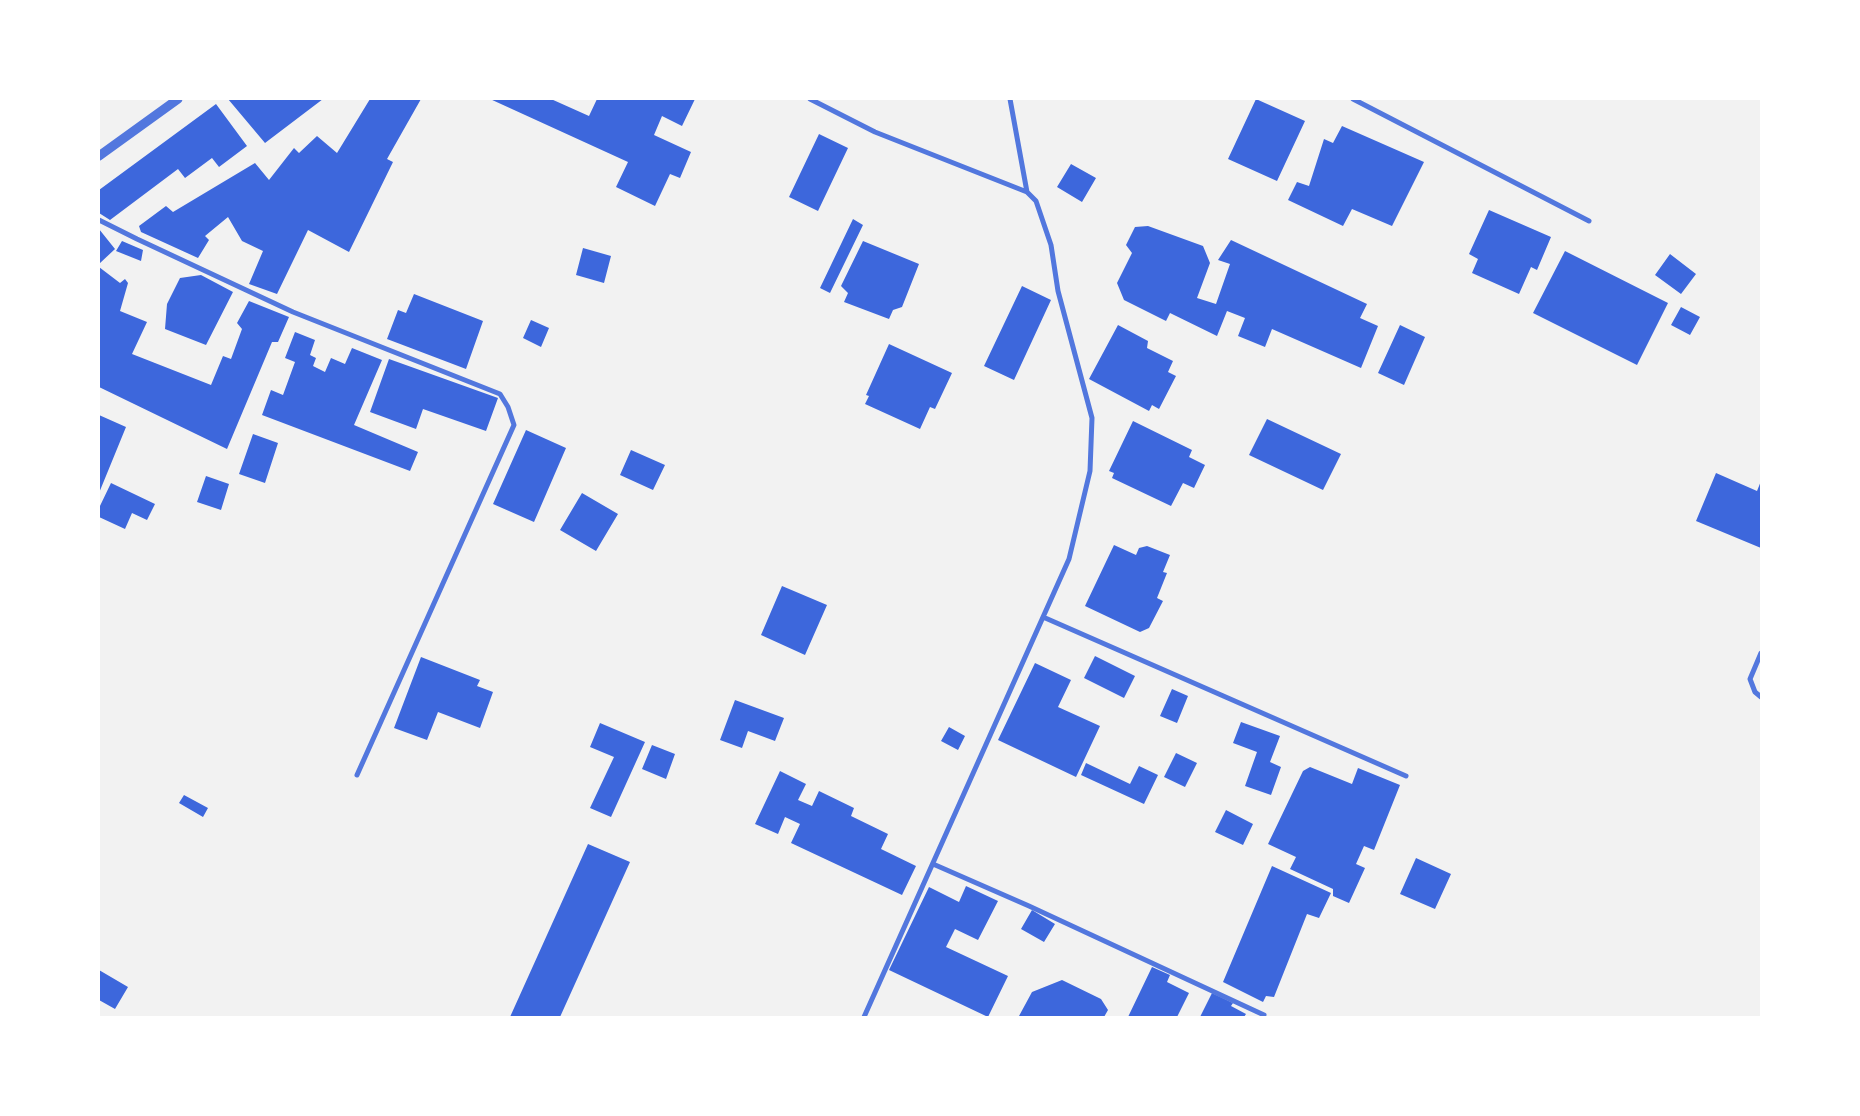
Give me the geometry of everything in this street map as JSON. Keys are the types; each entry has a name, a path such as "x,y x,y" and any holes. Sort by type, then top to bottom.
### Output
{"street":[{"path":"99,156 178,99"},
{"path":"810,99 875,132 1027,192 1036,201 1051,245 1058,291 1092,418 1090,471 1069,559 864,1017"},
{"path":"1010,99 1027,192"},
{"path":"1353,99 1589,221"},
{"path":"99,220 293,312 500,394 508,407 514,425 357,775"},
{"path":"1043,617 1406,776"},
{"path":"1761,653 1750,679 1754,692 1761,697"},
{"path":"933,864 1029,906 1264,1015"}],"building":[{"path":"228,99 323,99 265,143"},
{"path":"370,99 421,99 387,159 393,162 349,252 308,230 277,294 249,284 263,251 242,241 228,217 205,236 209,240 198,258 141,232 139,226 166,206 173,212 255,163 269,180 294,148 299,153 317,136 337,153"},
{"path":"490,99 551,99 589,116 597,99 695,99 682,126 662,116 654,135 691,152 680,178 670,174 655,206 616,187 628,162"},
{"path":"1256,99 1305,121 1277,181 1228,159"},
{"path":"216,104 247,146 219,167 212,158 185,178 178,169 110,220 99,213 99,190"},
{"path":"1342,126 1424,162 1392,226 1352,209 1343,226 1288,200 1297,182 1309,186 1324,139 1333,143"},
{"path":"819,134 848,148 818,211 789,197"},
{"path":"1071,164 1096,178 1082,202 1057,187"},
{"path":"1489,210 1551,237 1537,270 1531,267 1519,294 1472,273 1478,259 1469,254"},
{"path":"853,219 863,225 830,293 820,288"},
{"path":"1148,226 1203,246 1210,263 1197,298 1216,304 1230,264 1218,260 1231,240 1367,304 1360,318 1378,326 1361,368 1272,329 1265,347 1238,336 1245,318 1227,311 1217,336 1170,313 1166,321 1124,300 1117,283 1132,253 1126,245 1135,227"},
{"path":"99,229 115,249 99,264"},
{"path":"122,241 143,250 141,261 116,251"},
{"path":"863,241 919,264 902,307 893,310 889,319 844,302 848,293 841,286"},
{"path":"583,248 611,256 604,283 576,275"},
{"path":"1565,251 1668,303 1637,365 1533,313"},
{"path":"1670,254 1696,274 1681,294 1655,275"},
{"path":"99,267 120,283 125,279 128,283 120,311 147,322 132,354 211,385 223,356 231,359 242,329 237,323 249,301 289,317 278,342 272,342 227,449 99,387"},
{"path":"201,275 233,292 206,345 165,329 167,304 180,278"},
{"path":"1022,286 1051,300 1014,380 984,366"},
{"path":"414,294 483,321 466,369 387,339 398,310 406,313"},
{"path":"1681,307 1700,317 1690,335 1671,325"},
{"path":"531,320 549,328 541,347 523,338"},
{"path":"1118,325 1148,341 1147,348 1173,361 1168,372 1176,376 1159,409 1152,405 1149,411 1089,379"},
{"path":"1400,325 1425,337 1404,385 1378,373"},
{"path":"295,332 315,340 310,355 316,358 313,366 325,372 331,358 345,364 352,348 382,360 354,425 418,452 410,471 262,415 271,390 283,395 295,362 285,358"},
{"path":"889,344 952,373 935,409 930,407 920,429 865,404 869,396 866,395"},
{"path":"389,359 498,398 486,431 423,409 416,429 370,412"},
{"path":"99,415 126,427 99,493"},
{"path":"1267,419 1341,454 1323,490 1249,455"},
{"path":"1133,421 1192,450 1189,457 1205,465 1194,488 1183,483 1171,506 1112,478 1114,473 1109,471"},
{"path":"526,430 566,448 534,522 493,504"},
{"path":"253,434 278,443 265,483 239,474"},
{"path":"631,450 665,465 653,490 620,475"},
{"path":"1716,473 1757,491 1761,481 1761,548 1696,521"},
{"path":"206,476 229,484 221,510 197,502"},
{"path":"111,483 155,504 147,520 132,513 125,529 99,517 99,508"},
{"path":"582,493 618,514 596,551 560,530"},
{"path":"1114,545 1136,555 1139,548 1147,546 1170,555 1163,572 1167,573 1157,598 1163,601 1149,628 1140,632 1085,606"},
{"path":"782,586 827,605 805,655 761,635"},
{"path":"1095,656 1135,676 1124,698 1084,678"},
{"path":"421,657 480,680 477,686 493,692 480,728 438,712 427,740 394,728"},
{"path":"1035,663 1071,680 1058,707 1100,726 1076,777 998,740"},
{"path":"1172,689 1188,696 1177,723 1160,716"},
{"path":"735,700 784,718 775,741 748,731 742,748 720,740"},
{"path":"1241,722 1280,736 1270,762 1281,767 1271,795 1245,786 1257,752 1233,743"},
{"path":"600,723 645,742 611,817 590,808 614,757 590,747"},
{"path":"949,727 965,736 958,750 941,741"},
{"path":"652,745 675,754 666,779 642,769"},
{"path":"1176,753 1197,763 1185,787 1164,777"},
{"path":"1086,763 1130,784 1139,766 1158,775 1144,804 1081,775"},
{"path":"1310,767 1352,784 1358,768 1400,785 1374,850 1364,846 1356,864 1365,868 1349,903 1333,896 1333,889 1290,869 1296,857 1268,844 1303,771"},
{"path":"780,771 806,784 798,800 812,806 819,791 854,808 851,816 888,834 881,849 916,866 902,895 791,843 800,824 785,817 778,834 755,824"},
{"path":"184,795 208,808 203,817 179,803"},
{"path":"1226,810 1253,824 1243,845 1215,832"},
{"path":"588,844 630,862 560,1017 510,1017"},
{"path":"1416,858 1451,874 1435,909 1400,894"},
{"path":"1272,866 1331,893 1319,918 1307,914 1274,997 1266,996 1263,1002 1223,982"},
{"path":"966,886 998,901 978,940 955,929 946,947 1008,976 988,1017 889,970 929,887 959,902"},
{"path":"1032,910 1055,924 1044,942 1021,929"},
{"path":"1152,967 1170,975 1167,982 1189,993 1177,1017 1128,1017"},
{"path":"99,970 128,987 115,1009 99,1000"},
{"path":"1062,980 1101,999 1108,1010 1104,1017 1019,1016 1032,992"},
{"path":"1212,993 1233,1003 1231,1006 1246,1014 1244,1017 1200,1017"}]}
